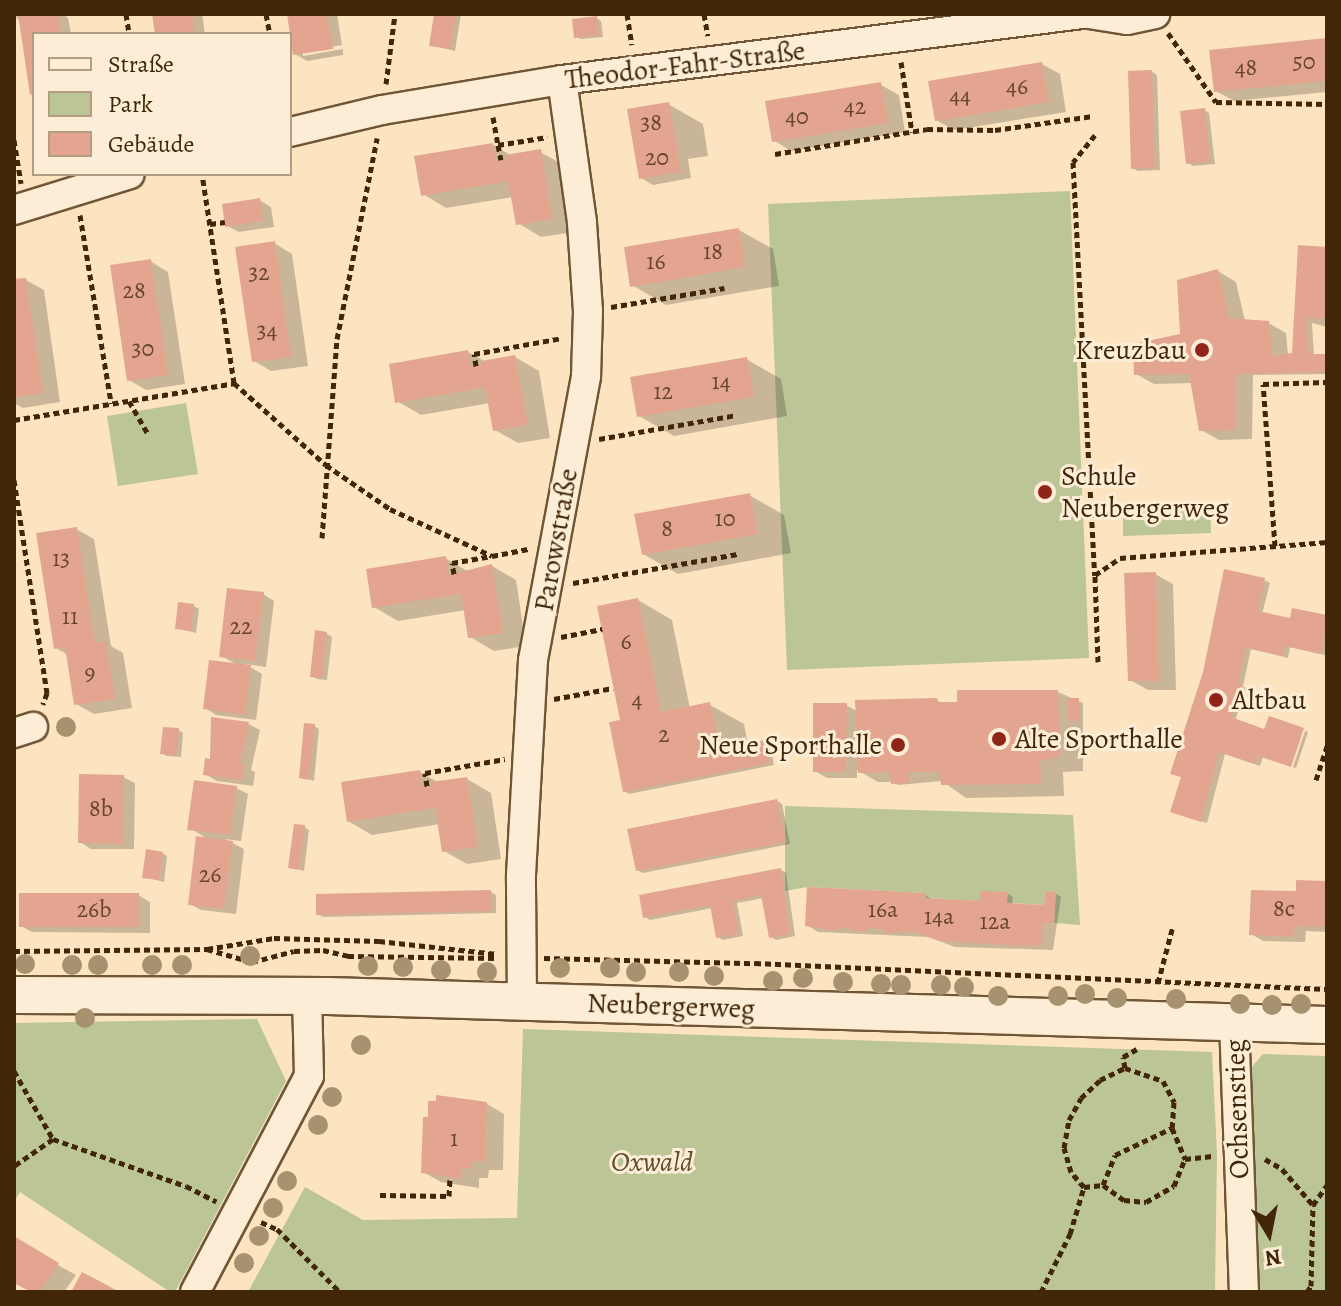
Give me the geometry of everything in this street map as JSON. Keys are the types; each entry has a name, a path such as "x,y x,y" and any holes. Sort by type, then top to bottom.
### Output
{"street":[{"name":"Theodor-Fahr-Straße","path":"292,132 382,110 562,80 1082,14"},
{"path":"1089,14 1127,20 1155,14"},
{"name":"Parowstraße","path":"522,1001 526,756 530,704 537,642 586,376 587,322 572,133 562,80"},
{"path":"20,208 123,176"},
{"name":"Neubergerweg","path":"14,995 307,995 1327,1025"},
{"path":"195,1292 309,1076 307,995"},
{"name":"Ochsenstieg","path":"1234,1021 1244,1292"}],"path":[{"path":"322,538 337,339 382,110 395,14"},
{"path":"1155,14 1216,102 1327,104"},
{"path":"897,37 912,132"},
{"path":"489,92 501,160"},
{"path":"775,154 912,132 995,130 1093,116"},
{"path":"498,145 572,133"},
{"path":"1095,135 1073,162 1098,662"},
{"path":"14,140 20,208"},
{"path":"202,176 234,383 326,465 390,509 492,556"},
{"path":"76,190 111,403"},
{"path":"210,224 225,222"},
{"path":"476,366 474,354 724,288"},
{"path":"1275,546 1263,384 1327,382"},
{"path":"14,420 234,383"},
{"path":"129,401 148,434"},
{"path":"573,443 736,415"},
{"path":"14,480 47,693 24,730"},
{"path":"1095,575 1120,558 1327,542"},
{"path":"454,574 452,563 555,544"},
{"path":"547,587 737,554"},
{"path":"537,642 602,629"},
{"path":"530,704 613,688"},
{"path":"1316,780 1327,746"},
{"path":"427,786 425,773 526,756"},
{"path":"14,951 207,949 274,938 379,941 522,957"},
{"path":"207,949 252,962 294,951 323,950 348,956 771,964 1327,989"},
{"path":"1123,1057 1125,1068"},
{"path":"1125,1068 1163,1081 1174,1102 1172,1128 1185,1159 1174,1186 1146,1202 1124,1200 1103,1185 1084,1187 1071,1172 1064,1148 1069,1120 1081,1098 1100,1080 1125,1068"},
{"path":"14,1071 53,1139 186,1186 277,1229 340,1292"},
{"path":"1103,1185 1115,1155 1172,1128"},
{"path":"14,1166 53,1139"},
{"path":"1239,1153 1253,1152 1282,1169 1313,1205"},
{"path":"1185,1159 1202,1157"},
{"path":"380,1195 449,1196 450,1179"},
{"path":"1307,1292 1311,1286 1313,1205 1327,1185"},
{"path":"1041,1292 1070,1234 1084,1187"}],"green space":[{"path":"1070,191 1089,658 787,670 768,204"},
{"path":"186,403 198,474 118,486 107,416"},
{"path":"1210,502 1211,533 1123,536 1123,504"},
{"path":"785,806 1073,815 1080,925 1054,923 1056,892 1045,891 1044,905 926,898 925,893 807,887 785,891"},
{"path":"257,1019 286,1081 175,1292 170,1292 20,1192 14,1202 14,1023"},
{"name":"Oxwald","path":"523,1029 1212,1052 1217,1154 1215,1292 248,1292 305,1187 363,1220 517,1218"},
{"path":"1263,1054 1327,1056 1327,1292 1260,1292 1250,1069"}],"building":[{"path":"18,14 58,14 61,32 32,32 30,95"},
{"path":"152,14 192,14 195,32 155,32"},
{"path":"287,14 327,14 333,49 293,55"},
{"path":"434,14 456,14 450,49 429,46"},
{"path":"597,16 599,35 574,38 572,19"},
{"path":"1327,38 1327,81 1214,92 1209,50"},
{"path":"1042,62 1049,102 935,121 928,81"},
{"path":"1152,70 1155,168 1131,169 1128,71"},
{"path":"881,82 888,123 772,142 765,101"},
{"path":"669,102 681,172 639,179 627,109"},
{"path":"1205,108 1210,162 1186,164 1180,111"},
{"path":"493,143 496,161 506,159 505,155 541,149 552,219 516,225 508,181 421,196 414,156"},
{"path":"260,198 263,221 225,227 222,204"},
{"path":"739,228 745,267 630,287 624,247"},
{"path":"275,241 291,357 252,362 235,247"},
{"name":"Kreuzbau","path":"1298,245 1327,247 1327,319 1307,318 1309,354 1327,354 1327,372 1236,374 1235,430 1199,431 1189,374 1134,375 1133,344 1180,334 1177,280 1218,269 1229,318 1269,321 1272,356 1292,353"},
{"path":"151,259 168,375 127,381 110,265"},
{"path":"26,278 43,393 14,397 14,279"},
{"path":"468,350 471,367 482,365 481,361 515,355 528,425 493,431 485,387 395,403 389,364"},
{"path":"747,357 754,397 637,417 630,377"},
{"path":"750,493 757,534 642,555 634,514"},
{"path":"77,527 95,643 106,641 115,699 74,705 65,647 54,649 36,533"},
{"path":"446,556 449,575 492,564 503,633 468,638 461,594 372,608 366,569"},
{"name":"Altbau","path":"1224,569 1265,578 1258,611 1290,618 1292,608 1327,615 1327,623 1320,654 1285,646 1283,656 1246,648 1238,682 1242,683 1231,717 1264,729 1269,716 1304,728 1291,767 1258,756 1255,764 1219,752 1201,822 1170,812 1181,777 1170,774 1203,672"},
{"path":"1156,572 1159,681 1128,681 1124,573"},
{"path":"227,588 264,592 255,661 219,657"},
{"path":"638,598 661,712 710,702 719,748 765,740 770,763 623,792 609,722 620,720 597,606"},
{"path":"178,602 194,604 191,631 175,629"},
{"path":"315,630 327,632 322,678 310,677"},
{"path":"209,660 251,665 245,715 203,709"},
{"name":"Alte Sporthalle","path":"957,690 1058,690 1060,758 1040,760 1041,784 941,785 940,772 910,772 910,783 891,784 890,772 858,773 855,700 937,698 938,702 957,702"},
{"path":"1067,698 1079,698 1079,721 1068,721"},
{"path":"813,703 847,703 846,772 813,772"},
{"path":"211,717 249,722 240,763 244,764 242,780 203,775 205,758 210,759"},
{"path":"304,723 315,724 309,780 299,778"},
{"path":"163,727 179,728 176,756 160,754"},
{"path":"420,770 423,787 431,786 431,782 467,777 478,847 442,852 435,808 347,822 341,782"},
{"path":"79,774 124,775 123,844 78,843"},
{"path":"194,780 237,786 230,835 187,830"},
{"path":"777,799 786,842 636,871 627,829"},
{"path":"294,824 305,825 299,870 288,868"},
{"path":"196,836 233,841 224,909 188,905"},
{"path":"146,849 163,852 159,880 142,878"},
{"path":"781,868 790,934 769,938 761,895 733,901 739,934 716,938 710,905 643,918 639,895"},
{"path":"1296,880 1327,881 1327,927 1295,926 1294,937 1249,935 1251,890 1296,891"},
{"path":"807,887 926,893 926,898 980,901 980,891 1008,892 1007,903 1044,905 1045,891 1056,892 1054,923 1043,923 1042,945 1020,946 941,941 914,932 886,933 886,930 868,928 868,932 840,927 839,930 829,930 805,926"},
{"path":"491,890 492,911 316,915 316,894"},
{"path":"19,893 139,893 139,927 19,927"},
{"path":"436,1095 487,1102 485,1161 471,1161 471,1169 462,1168 461,1179 421,1173 423,1117 428,1117 428,1101 436,1101"},
{"path":"14,1236 59,1263 40,1292 31,1292 14,1283"},
{"path":"82,1272 107,1285 119,1292 71,1292"}],"place":[{"name":"Kreuzbau","path":"1202,350"},
{"name":"Schule Neubergerweg","path":"1045,492"},
{"name":"Altbau","path":"1216,700"},
{"name":"Alte Sporthalle","path":"999,739"},
{"name":"Neue Sporthalle","path":"898,745"}]}
